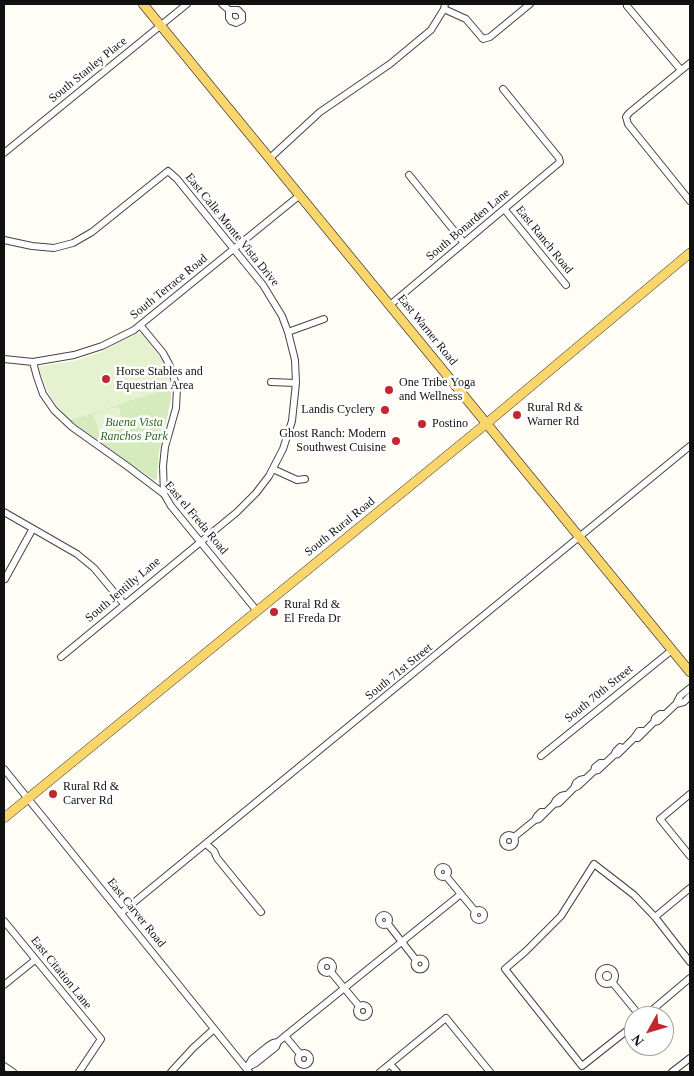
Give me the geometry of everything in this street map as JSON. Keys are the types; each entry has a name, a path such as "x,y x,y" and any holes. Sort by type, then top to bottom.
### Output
{"main road":[{"name":"East Warner Road","path":"143,4 690,672"},
{"name":"South Rural Road","path":"4,818 487,423 690,253"}],"street":[{"name":"South Stanley Place","path":"4,153 187,4"},
{"path":"222,4 229,10"},
{"path":"270,158 320,112 390,64 431,30 444,6 466,19 483,38 490,37 530,4"},
{"path":"627,6 681,70"},
{"path":"690,63 626,117 628,124 690,201"},
{"name":"South Bonarden Lane","path":"390,305 560,162 559,158 503,90"},
{"name":"East Calle Monte Vista Drive","path":"4,240 32,246 54,248 73,243 92,232 168,171 177,179 263,285 282,316 295,360 296,383 292,421 283,449 273,469 249,500 200,541"},
{"path":"408,175 464,244"},
{"name":"South Terrace Road","path":"4,359 34,362 74,355 102,346 140,325 300,195"},
{"name":"East Ranch Road","path":"505,210 566,285"},
{"path":"288,332 324,319"},
{"path":"140,325 163,353 170,366 177,388 176,408 165,448 163,466 164,494"},
{"name":"East el Freda Road","path":"34,362 37,377 44,394 54,410 72,427 164,494 171,506 257,611"},
{"path":"271,382 296,383"},
{"name":"South 71st Street","path":"121,913 690,446"},
{"path":"273,469 297,480 305,479"},
{"path":"4,512 32,530 77,554 94,568 124,604"},
{"path":"5,579 32,530"},
{"name":"South Jentilly Lane","path":"61,657 200,541"},
{"name":"South 70th Street","path":"541,756 672,650"},
{"path":"514,837 535,820 541,812 545,812 556,800 574,788 576,783 594,771 595,767 600,763 604,763 616,750 620,747 623,748 634,738 639,731 644,730 654,722 655,718 660,714 664,714 676,704 680,696 690,688"},
{"path":"676,704 684,702 690,696"},
{"name":"East Carver Road","path":"4,769 248,1070"},
{"path":"690,794 660,818 690,856"},
{"path":"206,844 214,851 217,858 261,912"},
{"path":"624,1033 582,1066 505,969 561,916 594,864 634,895 655,917 690,962"},
{"path":"446,876 475,911"},
{"path":"655,917 690,888"},
{"path":"248,1070 276,1047 278,1042 285,1036 461,894"},
{"name":"East Citation Lane","path":"4,921 100,1039 79,1072"},
{"path":"388,924 416,960"},
{"path":"4,985 35,960"},
{"path":"331,972 359,1006"},
{"path":"657,1006 690,978"},
{"path":"612,982 632,1006"},
{"path":"380,1072 446,1018 490,1072"},
{"path":"171,1072 214,1028"},
{"path":"285,1036 300,1054"},
{"path":"672,1072 690,1058"},
{"path":"390,1064 397,1072"},
{"path":"4,1066 13,1072"}],"green space":[{"name":"Horse Stables and Equestrian Area","path":"137,333 141,333 163,361 171,387 70,420 56,405 48,392 39,369 41,366 74,361 101,352"},
{"name":"Buena Vista Ranchos Park","path":"171,387 171,400 159,452 157,479 154,480 70,420"},
{"path":"118,406 125,427 100,436 93,414"}],"place":[{"name":"Horse Stables and Equestrian Area","path":"106,379"},
{"name":"One Tribe Yoga and Wellness","path":"389,390"},
{"name":"Landis Cyclery","path":"385,410"},
{"name":"Rural Rd & Warner Rd","path":"517,415"},
{"name":"Postino","path":"422,424"},
{"name":"Ghost Ranch: Modern Southwest Cuisine","path":"396,441"},
{"name":"Rural Rd & El Freda Dr","path":"274,612"},
{"name":"Rural Rd & Carver Rd","path":"53,794"}]}
